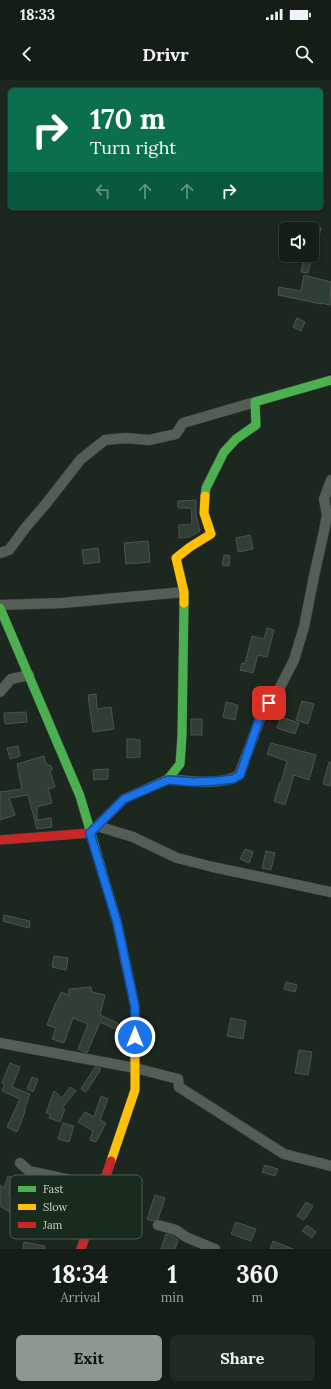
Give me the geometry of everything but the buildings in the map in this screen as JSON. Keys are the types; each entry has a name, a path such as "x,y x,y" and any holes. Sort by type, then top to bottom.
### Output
{"street":[{"path":"0,553 9,550 81,459 105,440 125,438 149,440 176,434 183,423 331,380"},
{"path":"168,780 180,764 181,750 184,592 176,558 211,534 204,513 206,488 224,452 236,439 256,425 255,402"},
{"path":"93,830 124,799 168,780 193,782 217,781 233,779 240,775 262,711 276,695 294,660 304,627 325,526 327,515 324,498 331,480"},
{"path":"106,1175 134,1090 135,1007 117,922 93,830 0,606 62,603 184,592"},
{"path":"0,692 11,679 29,675"},
{"path":"0,840 93,830 133,837 177,858 331,892"},
{"path":"0,1043 135,1068 178,1079 179,1087 284,1154 331,1166"},
{"path":"20,1163 29,1171 47,1175"},
{"path":"158,1225 176,1230 186,1237 215,1249"},
{"path":"81,1249 84,1239"}],"traffic: fast":[{"path":"205,496 206,488 224,452 236,439 256,425 255,402 331,380"},
{"path":"99,824 124,799 168,779 180,764 182,736 184,603"},
{"path":"0,608 80,796 117,922 135,1007 135,1018"}],"traffic: slow":[{"path":"184,603 184,592 176,558 211,534 204,513 205,496"},
{"path":"111,1161 135,1090 135,1018"}],"traffic: jam":[{"path":"0,840 90,833 99,824"},
{"path":"106,1175 111,1161"},
{"path":"81,1249 84,1239"}],"route":[{"path":"135,1037 135,1007 117,922 90,833 124,799 168,780 193,782 217,781 233,779 240,775 262,711 269,703"}]}
